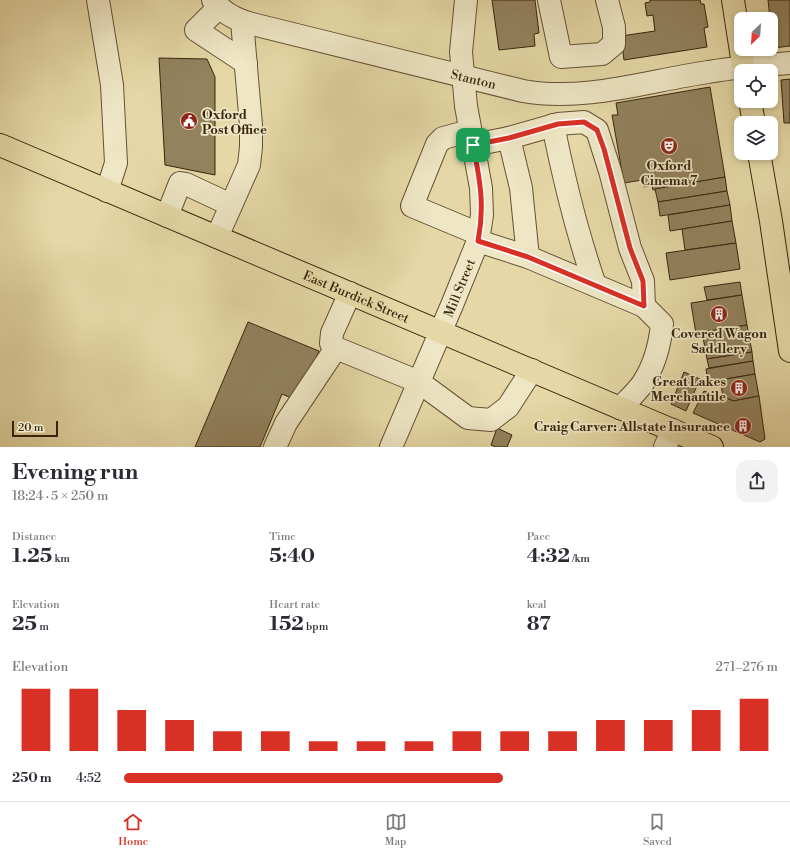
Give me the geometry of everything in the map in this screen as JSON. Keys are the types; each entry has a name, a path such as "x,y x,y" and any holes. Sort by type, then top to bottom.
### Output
{"main road":[{"path":"734,0 743,64"},
{"name":"East Burdick Street","path":"0,145 620,408 669,439 712,447"},
{"path":"760,160 771,221 790,351"}],"street":[{"path":"98,0 112,85 116,163 108,191"},
{"name":"Mill Street","path":"391,447 440,332 478,237 482,215 481,188 466,106 463,76 462,52 466,0"},
{"path":"549,0 561,57 602,54 614,44 614,27 607,0"},
{"path":"216,4 196,30 246,63"},
{"name":"Stanton","path":"216,4 229,16 242,21 533,93 566,95 611,90 708,71 734,70"},
{"path":"217,237 249,165 251,125 242,21"},
{"name":"Stanton","path":"778,65 790,63"},
{"path":"620,408 643,383 653,362 660,340 662,324 644,306 478,237 412,206 437,144 443,138 509,138 553,125 584,122 597,130 610,171 630,248 643,281 644,306"},
{"path":"553,125 564,179 583,252 595,285"},
{"path":"509,138 521,188 528,257"},
{"path":"167,216 180,183 186,184 231,205"},
{"path":"350,293 332,333 331,343 336,348 419,382 468,418 491,420 508,407 532,370"},
{"path":"274,447 286,423 336,348"}],"building":[{"path":"492,0 535,0 539,33 534,34 535,46 499,50"},
{"path":"650,0 700,0 701,4 704,4 708,27 704,28 707,47 624,60 621,36 655,31 653,15 647,16 645,3 650,2"},
{"path":"768,0 790,0 790,46 778,47 778,12 769,12"},
{"name":"Oxford Post Office","path":"159,58 207,59 215,77 215,175 165,165"},
{"path":"790,79 790,123 784,123 781,80"},
{"name":"Oxford Cinema 7","path":"710,87 725,177 653,190 652,185 644,187 642,180 624,183 612,115 618,115 616,103"},
{"path":"725,177 727,191 658,202 655,189"},
{"path":"727,191 730,205 660,216 658,202"},
{"path":"730,205 732,221 670,231 668,215"},
{"path":"732,221 736,243 685,250 682,229"},
{"path":"736,243 740,269 670,280 666,253"},
{"path":"740,282 742,295 707,300 704,287"},
{"name":"Covered Wagon Saddlery","path":"742,295 747,325 696,334 691,303"},
{"path":"248,322 319,351 298,401 282,394 260,447 195,447"},
{"path":"747,325 752,352 707,359 702,332"},
{"path":"752,352 753,361 709,368 707,359"},
{"path":"753,361 755,374 708,382 706,369"},
{"path":"684,372 700,379 686,411 671,404"},
{"name":"Great Lakes Merchantile","path":"755,374 759,396 733,401 723,396 720,380"},
{"name":"Craig Carver: Allstate Insurance","path":"704,391 712,394 713,392 733,401 759,396 765,439 760,442 693,413"},
{"path":"497,428 512,435 507,447 496,447 491,445"}],"place":[{"name":"Oxford Post Office","path":"189,121"},
{"name":"Oxford Cinema 7","path":"669,146"},
{"name":"Covered Wagon Saddlery","path":"719,314"},
{"name":"Great Lakes Merchantile","path":"739,388"},
{"name":"Craig Carver: Allstate Insurance","path":"743,426"}],"route":[{"path":"584,122 597,130 604,149 630,248 643,281 644,306 528,257 478,241 482,215 481,188 473,145 509,138 558,124 584,122"}]}
